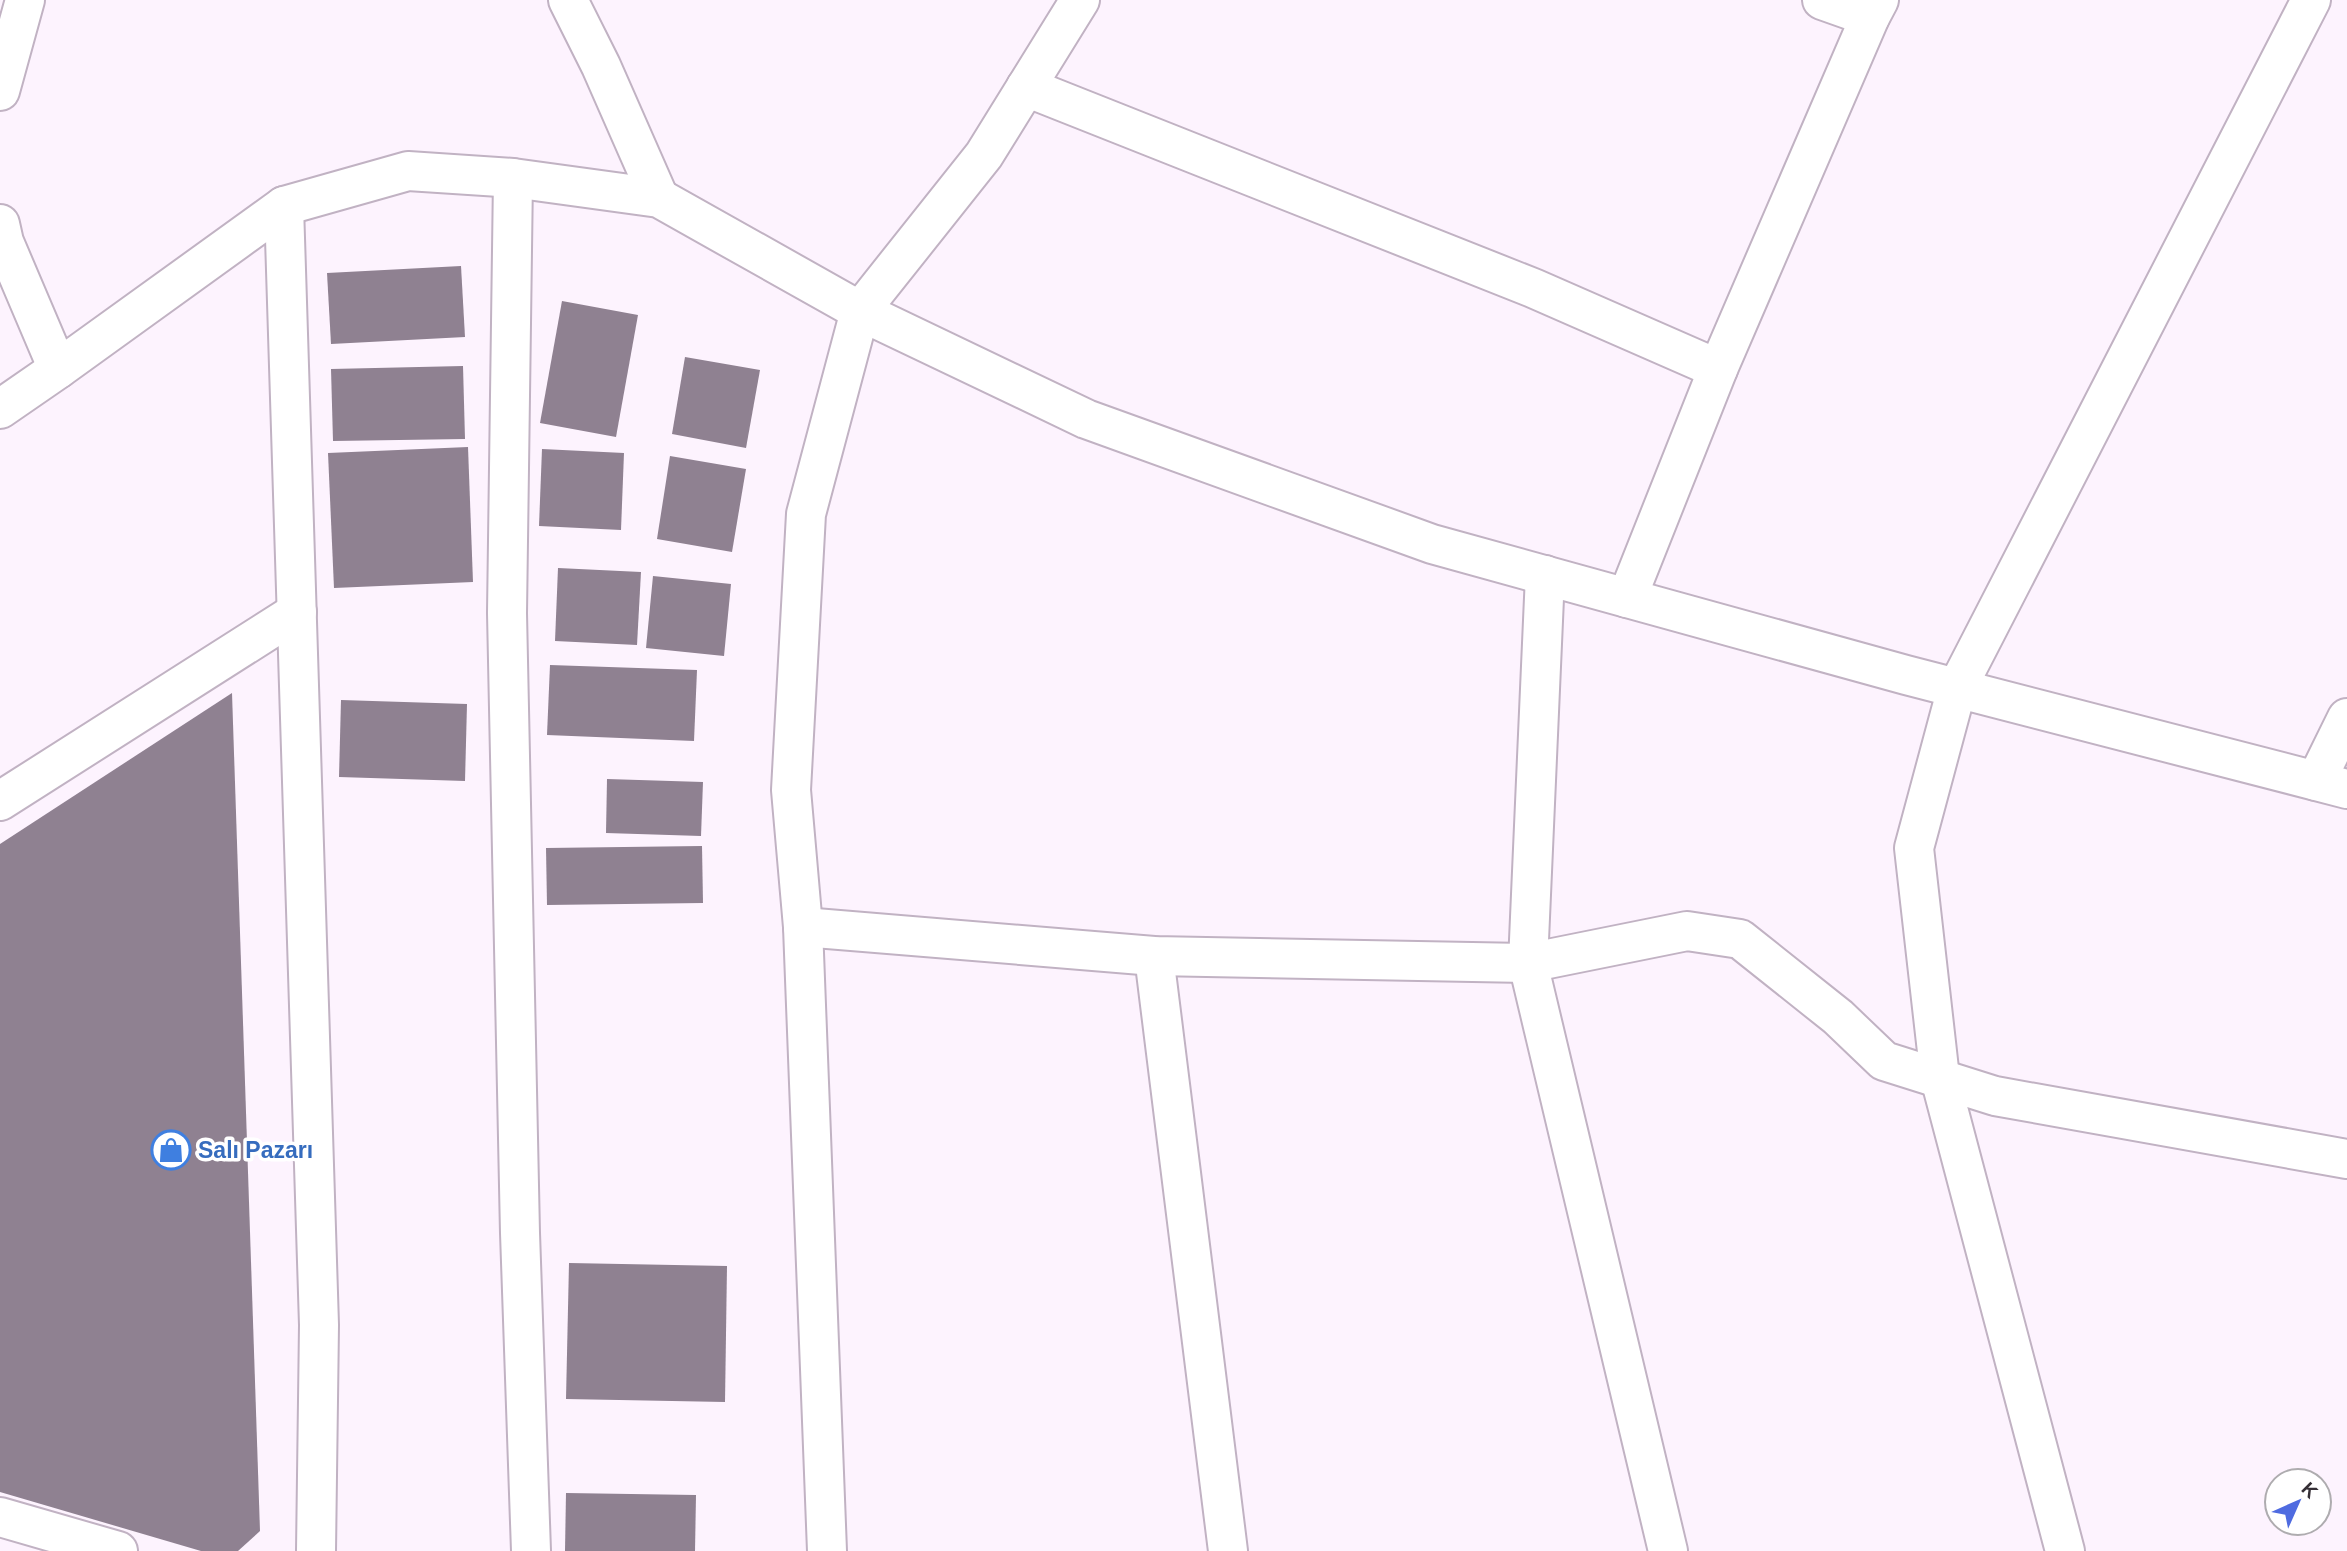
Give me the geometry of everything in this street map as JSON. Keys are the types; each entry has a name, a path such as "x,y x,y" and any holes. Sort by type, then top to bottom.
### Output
{"street":[{"path":"0,91 25,0"},
{"path":"568,0 601,66 659,198"},
{"path":"827,1551 803,927 791,790 806,514 860,311 984,155 1080,0"},
{"path":"1627,598 1718,369 1875,8 1822,0"},
{"path":"2066,1551 1940,1078 1914,848 1957,688 2311,0"},
{"path":"1026,87 1533,288 1718,369"},
{"path":"0,409 284,206 408,171 513,177 659,198 860,311 1086,419 1432,544 1957,688 2331,785 2347,719"},
{"path":"513,177 507,613 520,1233 531,1551"},
{"path":"284,206 319,1325 316,1551"},
{"path":"0,224 4,242 58,369"},
{"path":"1545,575 1528,963 1668,1551"},
{"path":"0,801 297,612"},
{"path":"803,927 1154,956 1528,963 1687,931 1740,939 1838,1017 1884,1061 1995,1096 2347,1159"},
{"path":"1154,956 1228,1551"},
{"path":"0,1517 118,1551"}],"building":[{"path":"461,266 465,337 331,344 327,273"},
{"path":"562,301 638,315 616,437 540,423"},
{"path":"685,357 760,370 746,448 672,434"},
{"path":"463,366 465,439 333,441 331,369"},
{"path":"468,447 473,582 334,588 328,453"},
{"path":"542,449 624,453 621,530 539,526"},
{"path":"670,456 746,469 732,552 657,539"},
{"path":"558,568 641,572 637,645 555,641"},
{"path":"653,576 731,584 724,656 646,648"},
{"path":"550,665 697,670 694,741 547,735"},
{"name":"Salı Pazarı","path":"232,693 260,1531 238,1551 201,1551 0,1492 0,844"},
{"path":"341,700 467,704 465,781 339,777"},
{"path":"607,779 703,782 701,836 606,833"},
{"path":"702,846 703,903 547,905 546,848"},
{"path":"569,1263 727,1266 725,1402 566,1399"},
{"path":"566,1493 696,1495 695,1551 565,1551"}],"place":[{"name":"Salı Pazarı","path":"171,1150"}]}
